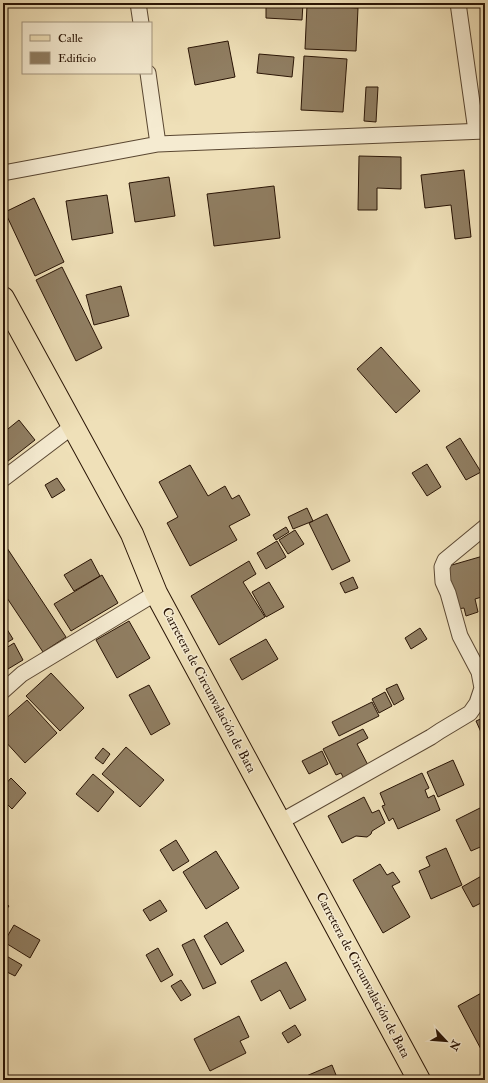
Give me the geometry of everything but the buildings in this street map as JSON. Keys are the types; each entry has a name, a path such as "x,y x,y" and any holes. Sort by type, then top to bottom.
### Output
{"main road":[{"name":"Carretera de Circunvalación de Bata","path":"3,298 132,534 156,593 419,1080"}],"street":[{"path":"138,3 141,22"},
{"path":"3,173 158,144 480,131 458,3"},
{"path":"148,74 158,144"},
{"path":"3,479 73,426"},
{"path":"280,822 470,714 477,703 482,688 479,672 460,636 448,593 443,582 442,567 445,560 485,527"},
{"path":"3,691 22,674 156,593"}]}
